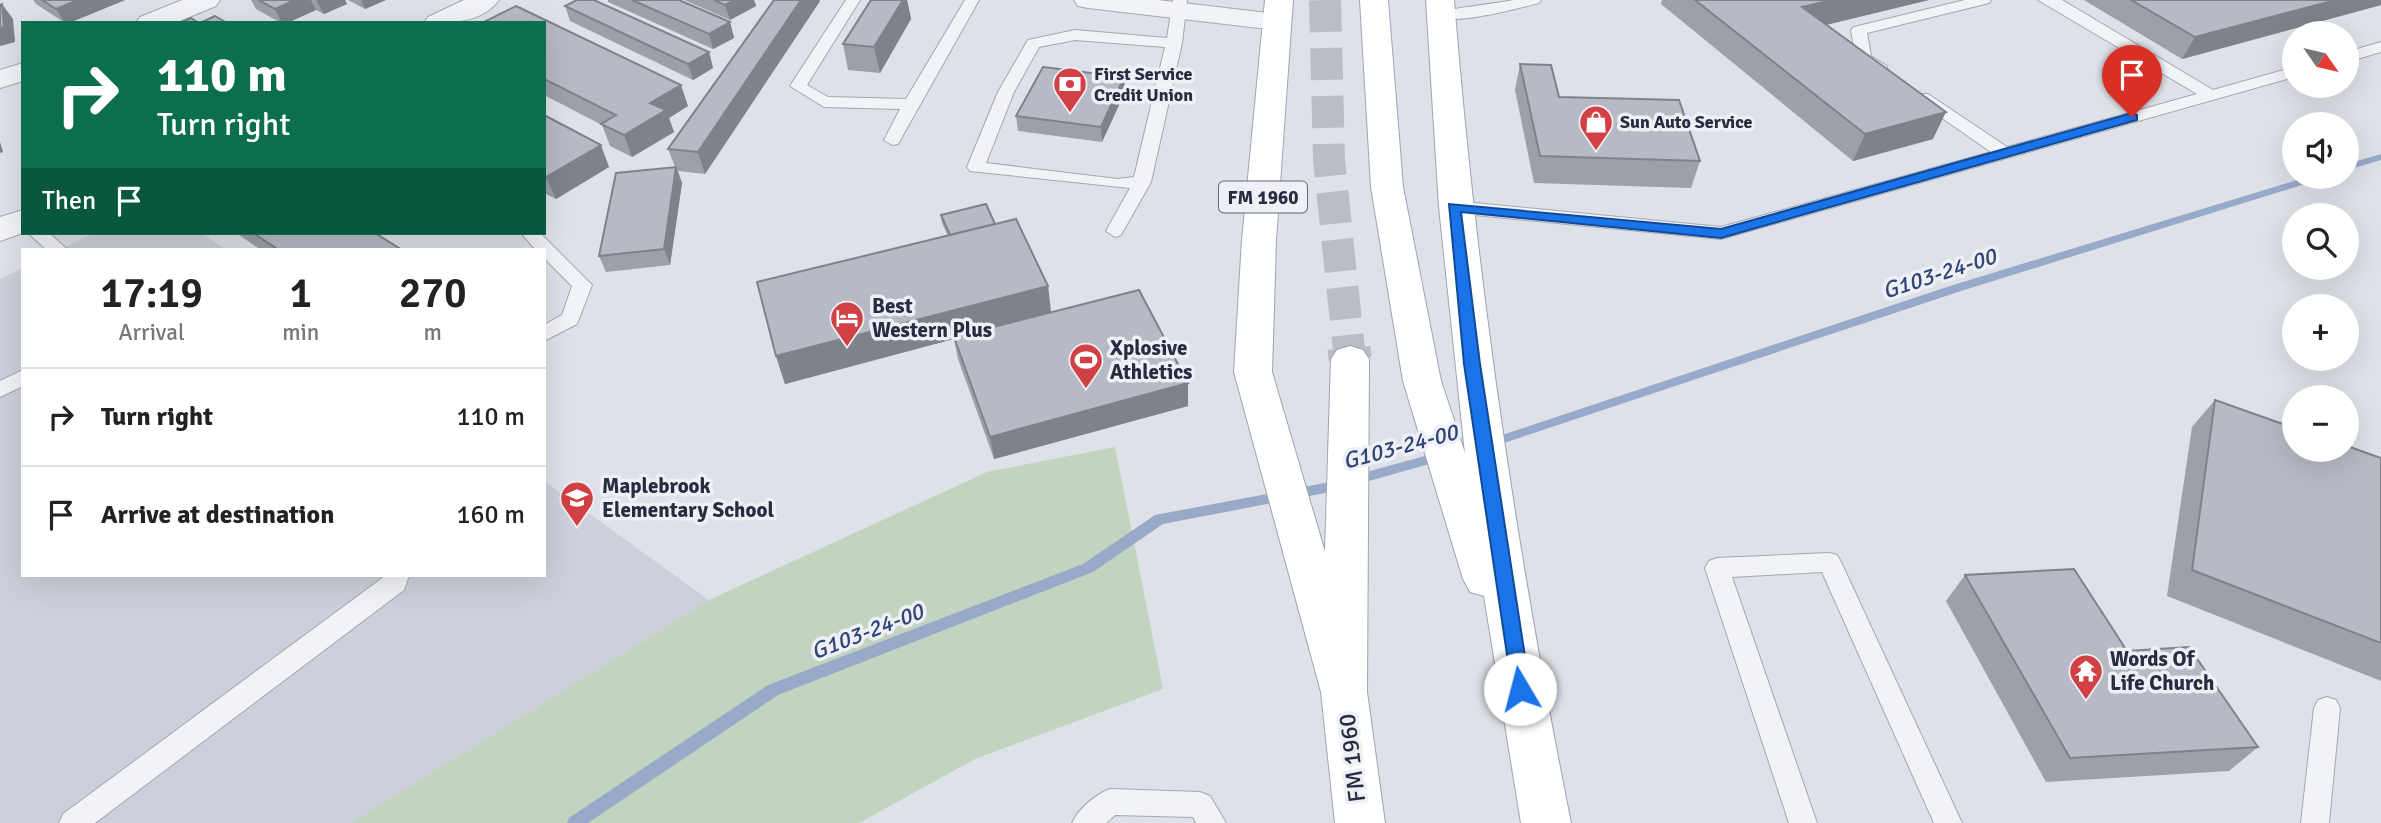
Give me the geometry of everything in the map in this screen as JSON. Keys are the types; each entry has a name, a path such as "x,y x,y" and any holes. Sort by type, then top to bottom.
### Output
{"main road":[{"path":"1374,0 1387,187 1422,381 1520,689"},
{"path":"1441,7 1454,207 1472,364 1520,689 1546,823"},
{"name":"FM 1960","path":"1278,11 1259,240 1253,372 1345,692"},
{"name":"FM 1960","path":"1350,359 1345,692 1360,823"}],"street":[{"path":"155,21 206,0"},
{"path":"442,21 485,0"},
{"path":"1088,0 1278,11"},
{"path":"0,79 21,73"},
{"path":"0,230 21,220"}],"lane":[{"path":"853,0 798,86 824,102 911,104"},
{"path":"892,140 972,0"},
{"path":"1441,7 1480,12 1534,0"},
{"path":"1984,0 1859,30 1864,58 2004,153"},
{"path":"2045,0 2057,3 2210,95"},
{"path":"1115,230 1142,182 1174,43 1179,5"},
{"path":"1142,182 1118,184 976,167 1006,92 1033,43 1075,35 1174,43"},
{"path":"2359,53 2381,47"},
{"path":"1454,207 1721,233 2282,75"},
{"path":"40,235 56,248"},
{"path":"532,235 545,248"},
{"path":"546,249 582,285 570,319 546,333"},
{"path":"0,390 21,378"},
{"path":"1803,823 1717,569 1829,562 1948,823"},
{"path":"73,823 396,583 397,577"},
{"path":"2315,823 2327,708"},
{"path":"1086,823 1110,802 1200,805 1212,823"}],"shaded area":[{"path":"90,235 205,235 223,248 62,248"},
{"name":"Maplebrook Elementary School","path":"21,269 21,577 546,577 546,482 709,600 351,823 0,823 0,279"}],"green space":[{"path":"1115,447 1163,689 975,759 859,823 351,823 709,600 987,472"}],"building":[{"path":"42,0 78,0 56,9"},
{"path":"258,0 295,0 275,9"},
{"path":"577,0 594,0 709,52 688,64 565,6"},
{"path":"632,0 679,0 730,22 709,34"},
{"path":"714,0 735,0 725,5"},
{"path":"774,0 801,0 698,152 668,149"},
{"path":"871,0 903,0 874,47 843,44"},
{"path":"1695,0 1832,0 1802,7 1946,112 1865,134"},
{"path":"2131,0 2336,0 2195,37"},
{"path":"2,4 4,27 0,28 0,5"},
{"path":"516,6 681,85 650,103 666,110 624,135 601,124 616,115 546,80 546,21 486,21"},
{"path":"215,16 224,21 204,21"},
{"path":"1520,64 1551,65 1559,97 1679,100 1700,161 1540,156"},
{"path":"1043,67 1124,77 1101,127 1016,116"},
{"path":"546,116 601,145 546,177"},
{"path":"676,167 664,249 599,256 616,173"},
{"path":"986,204 995,224 950,235 941,215"},
{"name":"Best Western Plus","path":"1016,219 1048,286 776,356 757,282"},
{"path":"256,235 378,235 399,248 276,248"},
{"path":"1139,290 1188,383 990,437 954,337"},
{"path":"2215,400 2282,424 2282,462 2359,462 2359,450 2381,458 2381,643 2192,570"},
{"path":"2074,569 2127,651 2189,647 2258,747 2070,758 1965,575"}],"waterway":[{"name":"G103-24-00","path":"2359,163 2381,157"},
{"name":"G103-24-00","path":"1491,443 1954,289 2282,188"},
{"name":"G103-24-00","path":"575,823 773,690 1088,568 1160,519 1330,487 1443,456"}],"tunnel":[{"path":"1325,0 1329,160 1349,350"},
{"path":"1349,348 1350,359"}],"place":[{"name":"First Service Credit Union","path":"1070,114"},
{"name":"Sun Auto Service","path":"1596,152"},
{"name":"Best Western Plus","path":"847,348"},
{"name":"Xplosive Athletics","path":"1086,390"},
{"name":"Maplebrook Elementary School","path":"577,528"},
{"name":"Words Of Life Church","path":"2086,701"}],"route":[{"path":"1520,689 1472,364 1454,207 1721,233 2132,117"}]}
